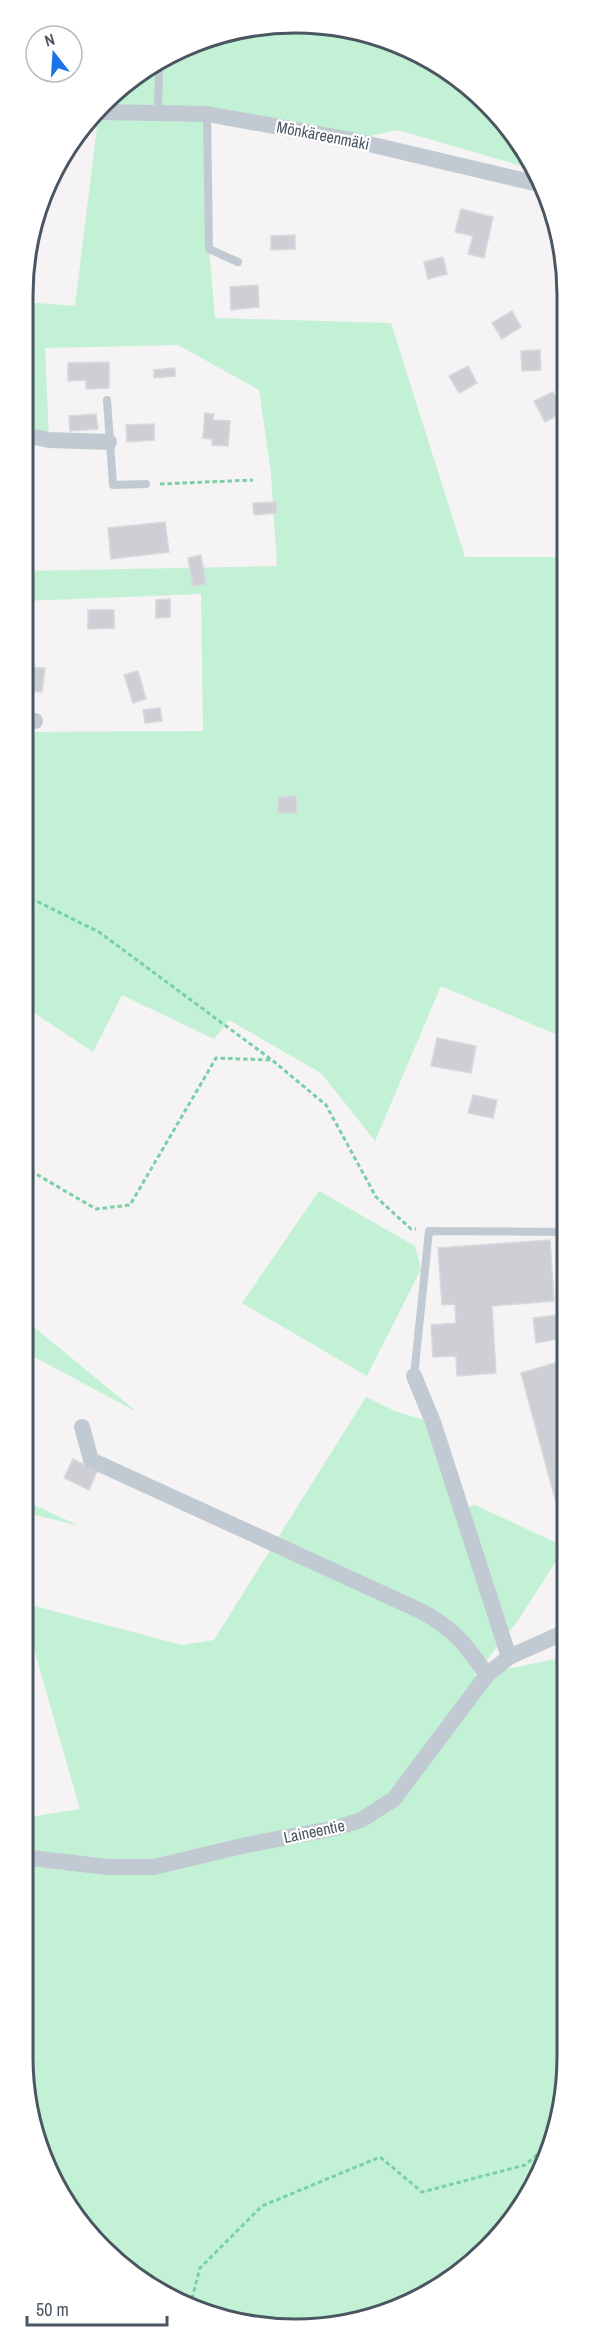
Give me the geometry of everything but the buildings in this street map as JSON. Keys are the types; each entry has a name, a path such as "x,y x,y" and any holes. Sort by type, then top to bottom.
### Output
{"street":[{"name":"Mönkäreenmäki","path":"108,112 207,114 352,140 531,182"},
{"path":"33,437 49,440 109,442"},
{"path":"414,1376 433,1422 509,1657"},
{"path":"82,1427 91,1460 423,1612 447,1626 463,1641 488,1675"},
{"name":"Laineentie","path":"33,1858 107,1867 154,1867 246,1845 336,1828 361,1820 394,1799 488,1675 509,1657 557,1639"}],"lane":[{"path":"158,113 159,71"},
{"path":"207,114 209,249 238,262"},
{"path":"107,400 113,485 146,484"},
{"path":"414,1376 429,1231 557,1232"}],"path":[{"path":"146,484 253,480"},
{"path":"33,899 99,932 272,1060 326,1105 376,1197 411,1229 429,1231"},
{"path":"33,1172 96,1209 130,1205 216,1058 272,1060"},
{"path":"192,2298 201,2268 262,2206 380,2157 422,2192 525,2165 538,2154"}],"green space":[{"path":"295,33 329,35 363,42 395,53 441,77 468,98 492,122 523,166 398,130 352,140 207,114 209,249 215,318 391,323 465,557 557,557 557,1035 441,986 375,1141 321,1073 229,1020 214,1039 122,995 93,1052 33,1012 33,732 203,731 201,594 33,601 33,571 277,566 271,473 259,390 178,345 45,348 49,440 33,437 33,303 75,306 97,127 94,127 122,98 149,77 195,53 227,42 261,35"},
{"path":"319,1191 415,1246 421,1269 367,1376 242,1303"},
{"path":"33,1326 137,1412 33,1356"},
{"path":"366,1397 397,1412 429,1421 454,1512 475,1505 557,1543 557,1560 517,1622 474,1676 557,1659 557,2057 555,2091 548,2125 530,2173 513,2203 492,2230 468,2254 441,2275 411,2292 379,2305 346,2314 295,2319 244,2314 195,2299 149,2275 122,2254 98,2230 77,2203 53,2157 38,2108 33,2057 33,1816 80,1809 33,1646 33,1606 182,1645 214,1640"},
{"path":"33,1505 80,1526 33,1514"}]}
